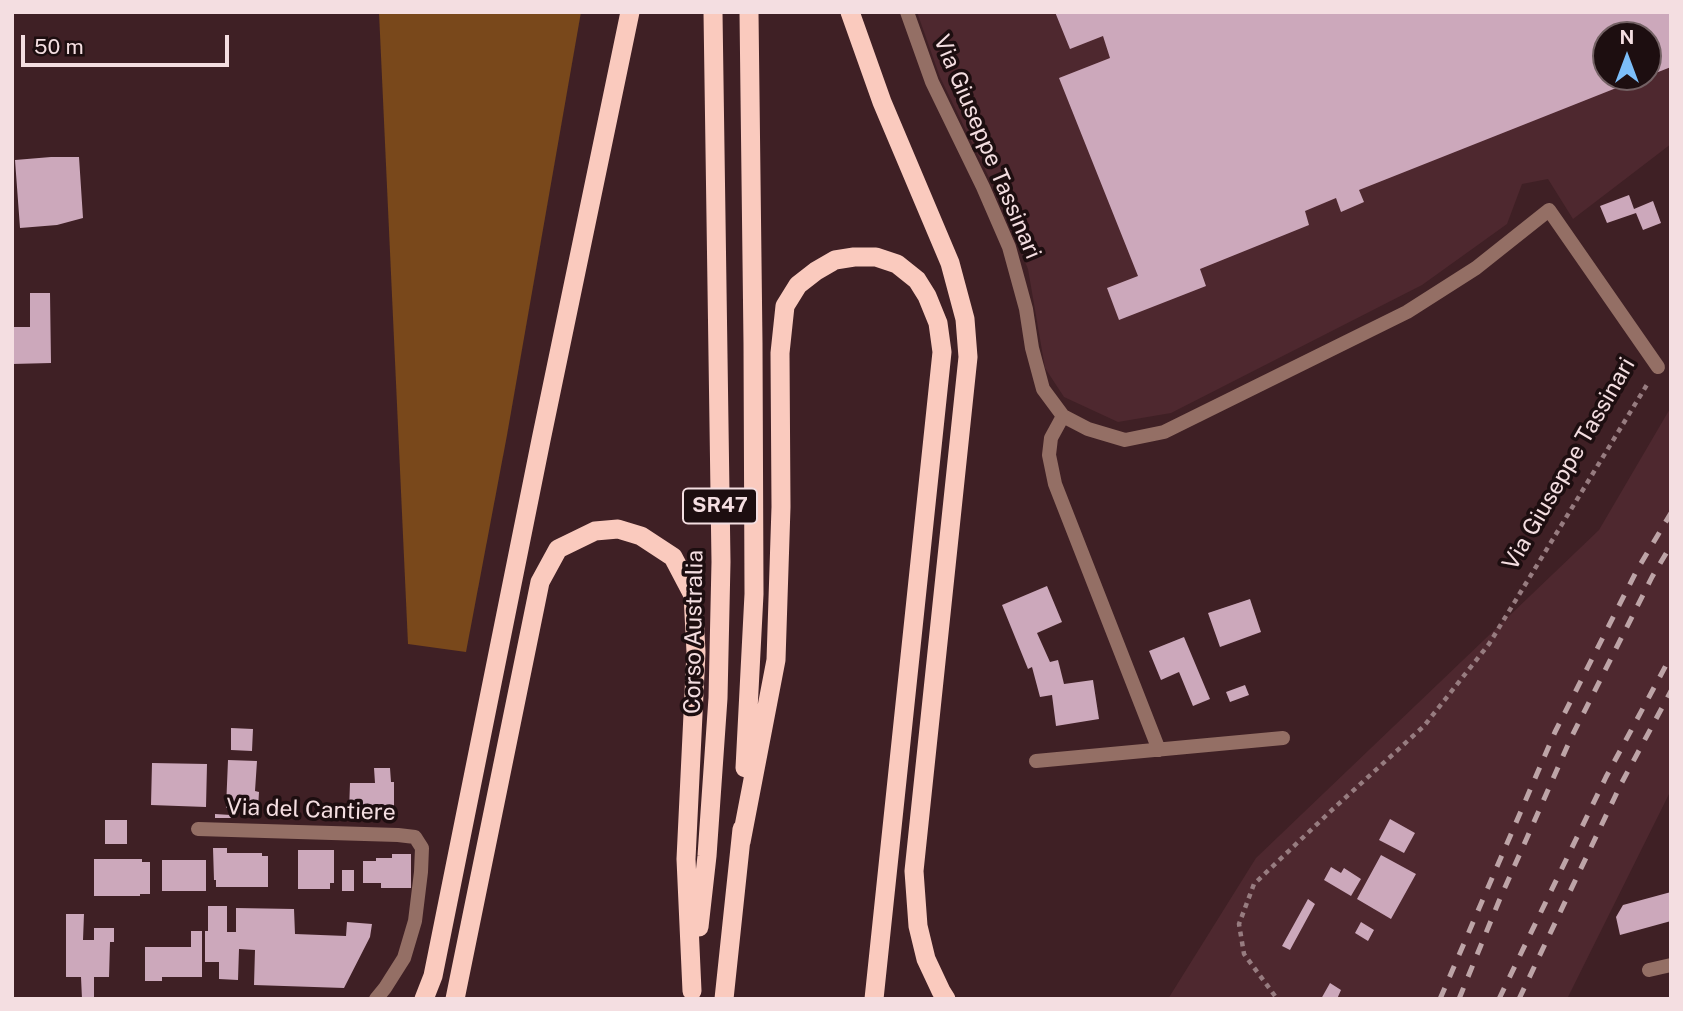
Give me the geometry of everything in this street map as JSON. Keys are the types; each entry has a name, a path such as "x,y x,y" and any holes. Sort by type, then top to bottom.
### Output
{"highway":[{"path":"424,999 433,976 630,12"},
{"name":"Corso Australia","path":"692,995 707,856 719,684 713,12"},
{"name":"SR47","path":"724,999 741,842 754,594 748,12"},
{"path":"850,12 882,102 950,263 965,319 968,357 914,871 918,926 926,959 946,999"},
{"path":"741,842 776,660 781,507 780,353 785,306 798,285 835,260 876,257 897,264 917,279 937,323 942,352 874,999"},
{"path":"455,999 540,582 558,549 595,531 618,529 641,536 673,556 693,595 696,652 686,859 692,995"}],"street":[{"name":"Via Giuseppe Tassinari","path":"907,12 932,82 1009,247 1043,389 1063,416 1088,429 1125,440 1164,432 1407,312 1476,268 1549,210 1658,367"},
{"path":"1063,416 1051,438 1049,455 1055,484 1159,750"},
{"path":"1036,761 1283,738"},
{"name":"Via del Cantiere","path":"198,830 415,837 422,848 415,921 404,958 376,999"},
{"path":"1649,971 1671,965"}],"path":[{"name":"Via Giuseppe Tassinari","path":"1275,996 1244,954 1238,924 1254,884 1424,726 1489,644 1658,367"}],"shaded area":[{"path":"379,12 581,12 466,652 408,644"},
{"path":"917,12 1671,12 1671,144 1573,219 1548,179 1522,184 1507,224 1422,285 1171,413 1118,422 1064,397 1045,368 1028,269 995,190 940,77"},
{"path":"1671,407 1671,790 1567,999 1168,999 1256,858 1599,530"}],"building":[{"path":"1055,12 1671,12 1671,67 1662,71 1662,21 1592,21 1592,91 1609,91 1359,190 1364,202 1341,212 1336,198 1305,211 1309,225 1200,269 1206,286 1119,320 1107,288 1138,276 1059,78 1110,58 1103,36 1070,49"},
{"path":"79,157 83,218 57,225 20,228 15,160"},
{"path":"1629,195 1634,209 1653,201 1661,223 1643,230 1636,213 1607,223 1600,206"},
{"path":"30,293 50,293 51,363 12,364 12,327 30,327"},
{"path":"1047,586 1062,622 1037,633 1050,662 1058,660 1064,684 1093,680 1099,719 1056,726 1052,695 1040,697 1032,667 1028,669 1002,605"},
{"path":"1250,599 1261,632 1220,647 1208,613"},
{"path":"1184,637 1210,699 1193,706 1179,672 1161,680 1149,651"},
{"path":"1245,685 1249,695 1230,702 1226,692"},
{"path":"231,728 253,729 252,751 231,750"},
{"path":"228,760 257,761 255,791 259,792 258,809 226,808"},
{"path":"152,763 207,764 206,807 151,805"},
{"path":"374,768 390,768 391,782 394,782 394,813 349,812 350,783 375,783"},
{"path":"215,814 231,815 231,818 215,818"},
{"path":"1390,819 1415,833 1404,853 1379,840"},
{"path":"105,820 127,820 127,844 105,844"},
{"path":"213,848 227,848 227,853 262,853 262,856 268,856 268,887 216,887"},
{"path":"298,850 334,850 334,883 330,883 330,889 298,889"},
{"path":"392,854 411,854 411,888 381,888 381,883 363,883 363,861 392,858"},
{"path":"1381,855 1416,874 1391,919 1357,899"},
{"path":"94,859 142,859 142,862 150,862 150,894 94,896"},
{"path":"162,860 206,860 206,891 162,891"},
{"path":"1331,867 1341,873 1344,868 1361,879 1351,896 1324,880"},
{"path":"342,870 354,870 354,891 342,891"},
{"path":"1671,892 1671,921 1620,935 1616,917 1623,905"},
{"path":"1308,899 1315,904 1290,950 1282,946"},
{"path":"208,906 227,906 227,932 236,932 236,908 294,909 295,934 346,936 347,922 372,924 370,937 344,988 254,985 255,950 239,949 238,980 219,979 219,962 205,962"},
{"path":"66,914 84,914 83,940 94,940 94,928 114,928 114,942 110,942 109,977 94,977 94,999 82,999 81,977 66,977"},
{"path":"1361,922 1374,930 1368,941 1355,933"},
{"path":"191,931 202,931 202,977 162,977 162,981 145,981 145,947 191,947"},
{"path":"1330,983 1341,990 1337,999 1321,999"}],"railway":[{"path":"1440,999 1555,732 1637,570 1671,513"},
{"path":"1459,999 1571,738 1652,577 1671,545"},
{"path":"1499,999 1606,777 1671,656"},
{"path":"1519,999 1621,784 1671,691"}]}
